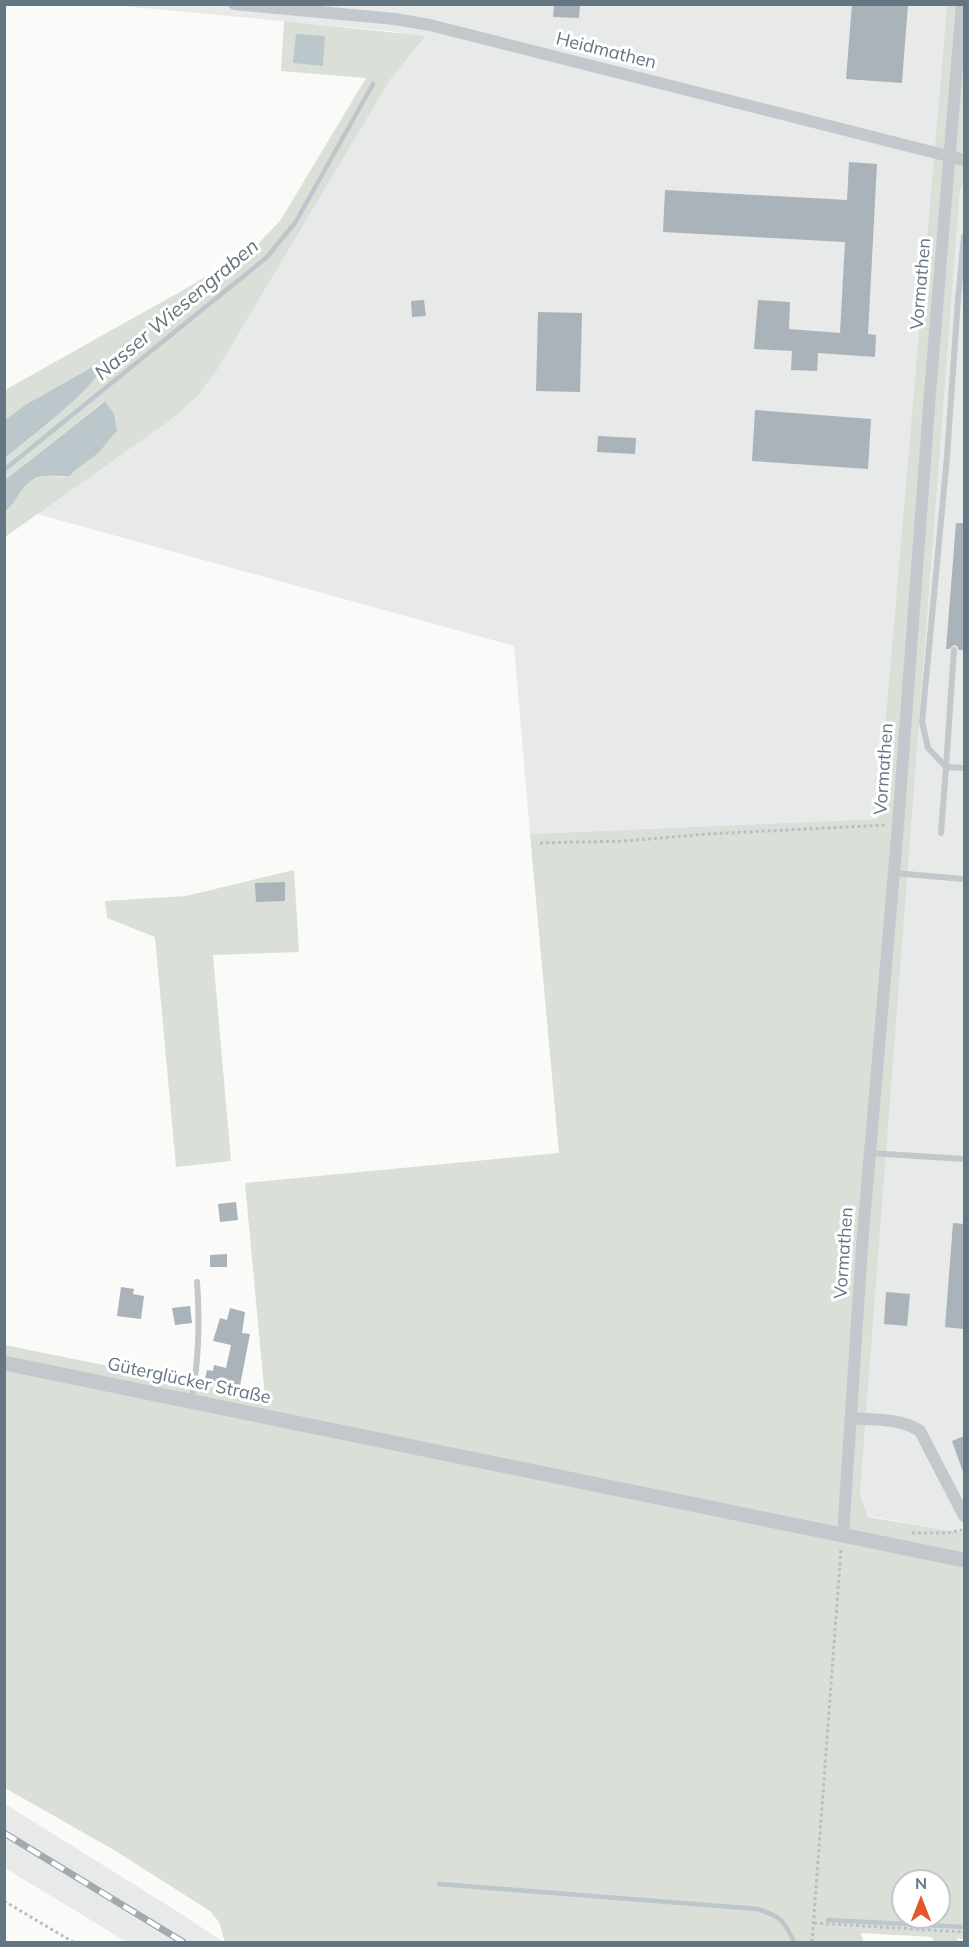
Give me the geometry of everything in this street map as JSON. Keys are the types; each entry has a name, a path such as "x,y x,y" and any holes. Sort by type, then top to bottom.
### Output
{"street":[{"name":"Heidmathen","path":"234,4 324,9 430,25 964,160"},
{"name":"Vormathen","path":"843,1535 870,1153 962,4"},
{"name":"Güterglücker Straße","path":"4,1363 843,1535"},
{"path":"851,1418 900,1422 920,1431 964,1516"},
{"path":"843,1535 964,1560"}],"lane":[{"path":"964,236 947,458 921,722 928,748 946,767 964,768"},
{"path":"941,833 954,650"},
{"path":"894,873 964,879"},
{"path":"870,1153 964,1159"},
{"path":"191,1402 195,1383 200,1320 197,1282"}],"path":[{"path":"540,843 625,841 708,834 898,825"},
{"path":"812,1942 843,1535"},
{"path":"4,1901 73,1942"},
{"path":"814,1923 964,1932"}],"shaded area":[{"path":"112,5 947,5 877,819 530,834 514,646 37,514 168,422 196,398 217,370 390,80 426,37 389,31"},
{"path":"947,5 964,5 964,182 960,190 860,1494 868,1517 964,1533 964,1939 957,1938 958,1942 934,1942 932,1937 861,1933 863,1942 225,1942 219,1922 210,1911 114,1850 5,1788 5,1345 265,1398 245,1183 559,1153 530,834 877,819"},
{"path":"284,21 426,36 390,80 217,370 196,398 168,422 5,537 5,512 29,481 45,475 70,476 78,466 96,455 104,401 5,480 5,458 72,403 103,366 92,367 25,405 5,420 5,390 254,248 280,221 366,78 281,71"},
{"path":"296,34 325,36 323,66 293,63"},
{"path":"964,182 964,1533 868,1516 860,1494 960,190"},
{"path":"104,366 72,403 5,458 5,420 25,405 92,367"},
{"path":"105,401 114,414 117,431 100,451 70,476 46,476 32,480 5,512 5,480"},
{"path":"294,870 299,952 213,955 231,1161 176,1167 155,937 107,918 105,901 186,896"},
{"path":"5,1804 224,1942 127,1942 5,1868"}],"building":[{"path":"554,4 580,4 579,18 553,17"},
{"path":"852,4 908,4 902,83 846,79"},
{"path":"849,162 877,164 868,334 876,335 875,357 818,353 817,371 791,370 792,351 754,349 758,300 790,302 789,329 840,333 845,242 663,232 665,190 847,200"},
{"path":"424,300 426,316 412,317 411,301"},
{"path":"538,312 582,313 580,392 536,391"},
{"path":"755,410 871,419 868,469 752,461"},
{"path":"598,436 636,438 635,454 597,452"},
{"path":"956,523 964,523 964,650 959,650 954,645 946,649"},
{"path":"285,882 285,901 256,902 255,883"},
{"path":"236,1202 238,1220 220,1222 218,1204"},
{"path":"953,1223 964,1224 963,1329 945,1327"},
{"path":"227,1254 227,1267 210,1267 210,1255"},
{"path":"121,1287 134,1289 133,1294 144,1296 141,1319 117,1316"},
{"path":"886,1292 910,1294 907,1326 884,1324"},
{"path":"190,1306 192,1323 175,1325 172,1308"},
{"path":"230,1308 245,1312 242,1333 250,1334 239,1391 204,1384 207,1370 213,1371 214,1365 226,1368 231,1345 213,1341 220,1318 227,1320"},
{"path":"964,1436 964,1472 963,1472 952,1441"}],"waterway":[{"name":"Nasser Wiesengraben","path":"4,470 266,258 295,223 373,84"},
{"path":"439,1884 758,1909 781,1920 794,1942"},
{"path":"828,1920 964,1927"}],"railway":[{"path":"4,1833 183,1942"}]}
